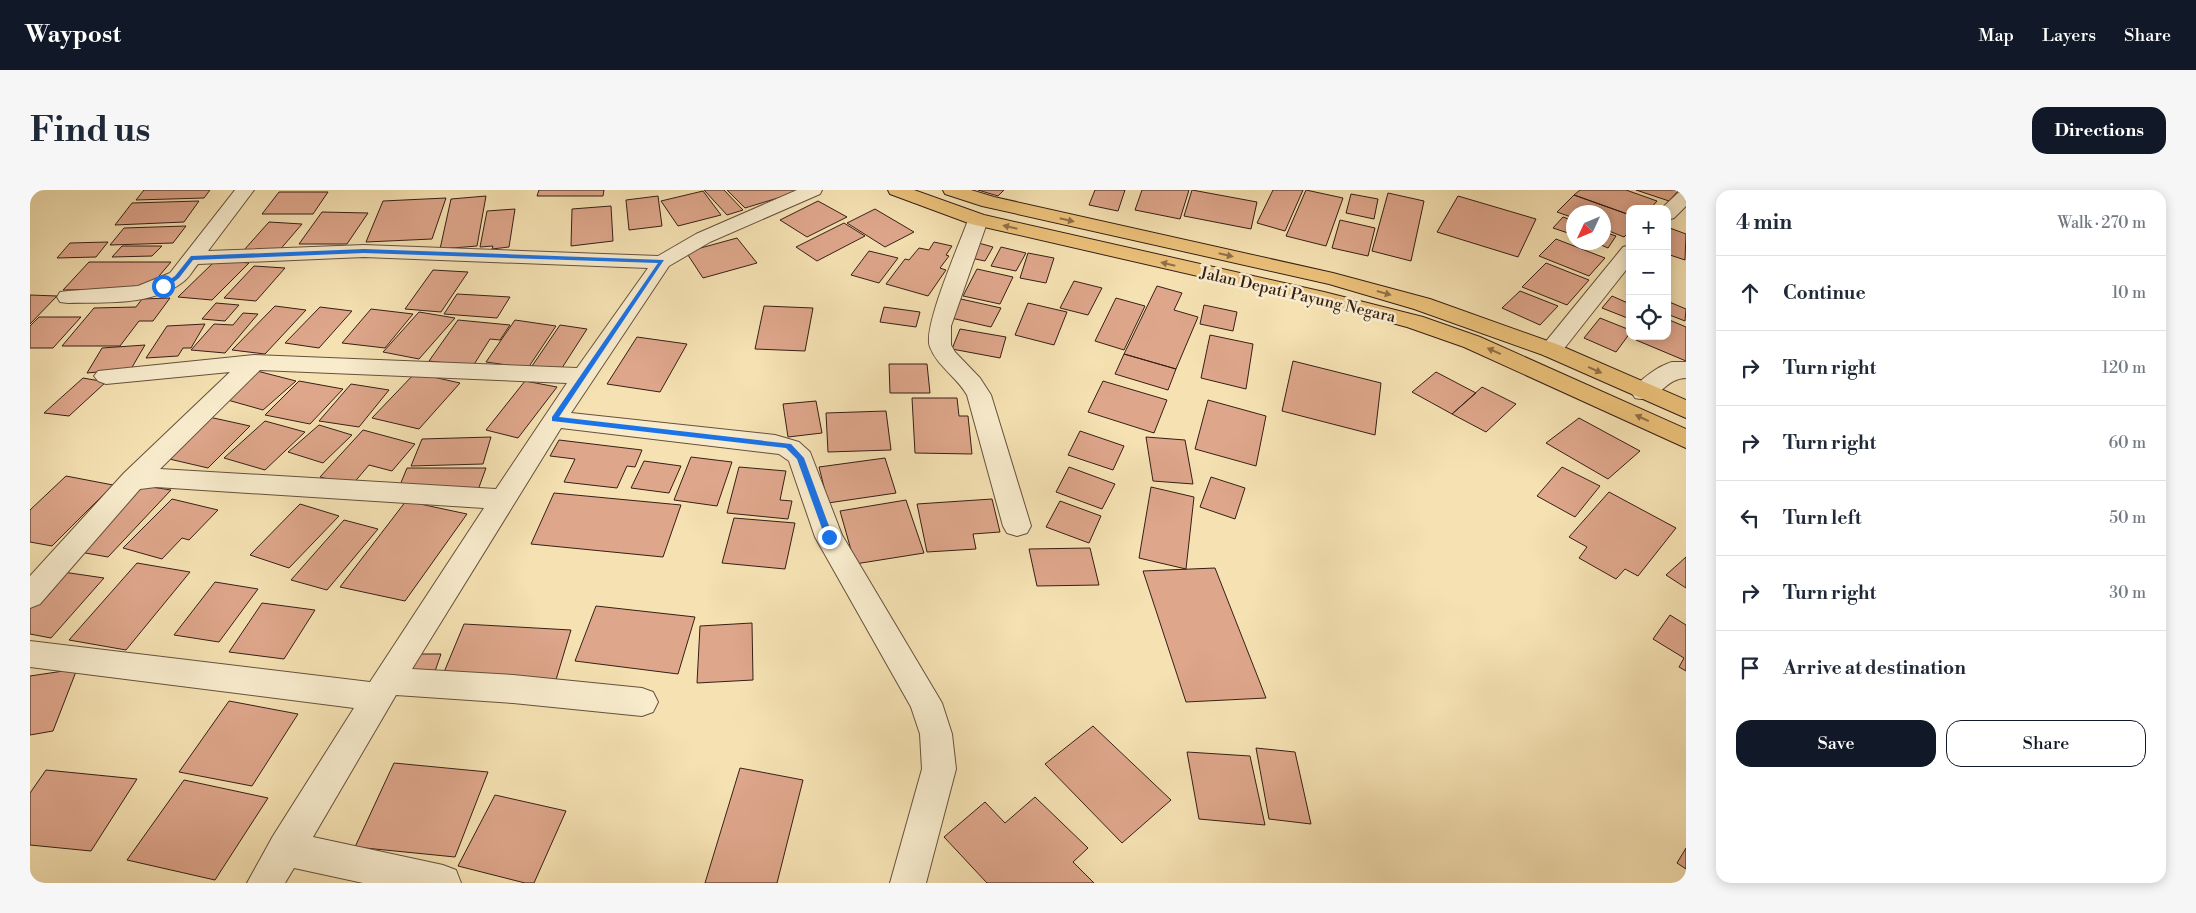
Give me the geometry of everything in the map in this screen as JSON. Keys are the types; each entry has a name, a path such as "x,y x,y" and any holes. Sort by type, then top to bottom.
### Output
{"highway":[{"name":"Jalan Depati Payung Negara","path":"896,190 978,220 1324,298 1415,322 1472,342 1686,439"},
{"name":"Jalan Depati Payung Negara","path":"952,190 988,202 1333,279 1422,304 1551,350 1686,410"}],"street":[{"path":"68,297 130,294 155,290 177,277 244,190"},
{"path":"265,883 384,689 554,419 662,262 703,238 813,190"},
{"path":"1671,210 1686,196"},
{"path":"978,220 940,326 940,345 946,356 972,384 979,395 1017,526"},
{"path":"191,258 364,251 662,262"},
{"path":"1551,350 1626,256"},
{"path":"106,376 254,362 583,376"},
{"path":"30,596 134,480 254,362"},
{"path":"1643,392 1672,370 1686,370"},
{"path":"554,419 788,446 798,454 818,503 829,537 926,703 936,734 939,768 908,883"},
{"path":"134,480 156,478 504,499"},
{"path":"30,654 384,689 513,689 642,702"},
{"path":"285,848 443,883"}],"building":[{"path":"144,190 210,190 204,198 136,200"},
{"path":"539,190 604,190 603,196 537,196"},
{"path":"704,190 724,190 743,210 727,215"},
{"path":"727,190 804,190 745,208"},
{"path":"978,190 1004,190 998,196"},
{"path":"1095,190 1125,190 1118,211 1089,205"},
{"path":"1142,190 1189,190 1180,219 1135,210"},
{"path":"1192,190 1257,202 1251,229 1184,216"},
{"path":"1273,190 1303,190 1285,231 1257,223"},
{"path":"1306,190 1343,198 1326,246 1286,236"},
{"path":"1580,190 1626,190 1657,201 1654,205 1626,205 1626,214 1611,208 1611,205 1602,205 1574,195"},
{"path":"1636,190 1679,190 1669,201"},
{"path":"703,191 721,215 678,226 661,201"},
{"path":"279,192 328,192 313,214 262,214"},
{"path":"1388,193 1424,201 1411,261 1372,251"},
{"path":"1351,194 1378,199 1374,219 1346,213"},
{"path":"1574,195 1602,205 1566,205 1566,215 1557,212"},
{"path":"486,196 477,246 440,249 451,199"},
{"path":"658,196 662,226 629,230 626,200"},
{"path":"1458,196 1536,219 1518,257 1437,232"},
{"path":"446,198 432,239 366,242 383,201"},
{"path":"199,201 184,222 115,225 132,203"},
{"path":"818,201 847,217 807,237 780,220"},
{"path":"611,206 613,241 571,246 572,209"},
{"path":"1611,208 1626,214 1626,235 1624,237 1611,232"},
{"path":"515,209 509,247 492,249 493,246 480,247 487,211"},
{"path":"875,209 914,232 885,247 847,223"},
{"path":"322,212 368,213 347,244 299,244"},
{"path":"1563,217 1566,218 1566,232 1553,228"},
{"path":"1340,220 1375,228 1368,256 1332,248"},
{"path":"269,222 302,224 278,252 244,250"},
{"path":"844,223 865,236 817,261 796,247"},
{"path":"186,226 173,243 110,245 124,228"},
{"path":"1671,228 1686,234 1685,260 1671,255"},
{"path":"1611,234 1616,236 1611,244"},
{"path":"737,238 757,263 703,278 686,252"},
{"path":"1556,239 1566,243 1566,250 1584,250 1605,258 1589,276 1539,256"},
{"path":"108,242 96,257 57,258 70,243"},
{"path":"934,242 952,246 946,255 949,256 940,268 946,270 928,296 886,284 905,259 909,260 919,248 929,250"},
{"path":"975,242 993,247 985,261 966,257"},
{"path":"122,246 162,246 152,256 112,257"},
{"path":"1001,247 1026,253 1016,271 991,266"},
{"path":"869,251 898,258 879,283 851,275"},
{"path":"1028,253 1054,258 1046,283 1020,278"},
{"path":"216,260 249,263 212,300 178,297"},
{"path":"89,262 171,262 148,289 63,290"},
{"path":"1546,263 1589,280 1567,305 1522,287"},
{"path":"254,266 285,268 256,301 224,298"},
{"path":"977,269 1013,277 1000,304 963,296"},
{"path":"433,270 468,272 441,312 405,309"},
{"path":"1074,281 1102,288 1088,315 1060,308"},
{"path":"1157,286 1182,293 1174,310 1198,317 1176,369 1124,354"},
{"path":"1520,291 1558,306 1540,325 1502,308"},
{"path":"457,294 510,297 497,318 444,314"},
{"path":"30,295 57,296 30,324"},
{"path":"1612,296 1626,302 1626,317 1602,308"},
{"path":"170,298 153,321 139,321 120,346 62,346 94,308 136,307 142,299"},
{"path":"1116,298 1145,306 1124,350 1095,341"},
{"path":"961,299 1001,308 991,327 951,318"},
{"path":"216,303 239,305 225,321 202,319"},
{"path":"1028,303 1067,312 1054,345 1015,335"},
{"path":"1671,303 1686,309 1685,321 1671,316"},
{"path":"1204,305 1237,312 1233,331 1200,324"},
{"path":"275,306 306,310 265,354 232,350"},
{"path":"764,306 813,308 805,351 755,349"},
{"path":"320,307 352,311 319,348 285,343"},
{"path":"884,307 920,312 916,327 880,322"},
{"path":"371,309 413,314 385,348 342,343"},
{"path":"419,312 455,318 419,359 383,352"},
{"path":"243,313 258,314 225,353 191,350 214,324 233,325"},
{"path":"39,317 81,317 53,348 30,348 30,326"},
{"path":"1600,318 1626,328 1626,338 1616,352 1584,338"},
{"path":"458,320 510,325 500,340 490,339 473,366 429,361"},
{"path":"515,320 556,326 528,368 486,362"},
{"path":"1671,321 1686,327 1686,361 1636,340 1671,340"},
{"path":"205,324 191,348 183,348 178,356 146,358 167,326"},
{"path":"560,325 587,329 560,371 532,366"},
{"path":"960,329 1006,337 1000,358 952,349"},
{"path":"1210,335 1253,344 1246,389 1201,378"},
{"path":"637,337 687,344 660,392 607,384"},
{"path":"145,345 131,369 87,373 102,348"},
{"path":"1124,354 1176,369 1168,390 1115,374"},
{"path":"1293,361 1381,383 1375,435 1282,411"},
{"path":"889,364 927,364 930,393 890,393"},
{"path":"257,371 296,381 263,410 224,399"},
{"path":"1436,372 1476,393 1452,414 1412,392"},
{"path":"415,373 460,383 419,429 372,418"},
{"path":"83,378 106,382 69,416 44,413"},
{"path":"299,381 343,389 310,424 265,415"},
{"path":"525,381 557,387 518,438 486,430"},
{"path":"1103,381 1167,400 1154,433 1088,412"},
{"path":"351,384 389,390 359,427 319,421"},
{"path":"1482,387 1516,404 1486,432 1452,414"},
{"path":"912,398 957,398 959,416 968,416 972,454 915,453"},
{"path":"1208,400 1266,416 1256,466 1195,449"},
{"path":"816,401 822,433 788,437 783,404"},
{"path":"886,411 891,450 828,452 826,413"},
{"path":"209,417 250,426 208,468 165,458"},
{"path":"1579,418 1640,451 1608,479 1546,443"},
{"path":"265,421 305,432 265,470 224,458"},
{"path":"319,425 352,435 323,463 288,452"},
{"path":"363,430 415,444 392,471 369,465 352,485 320,477"},
{"path":"1080,431 1124,446 1113,470 1068,455"},
{"path":"491,437 483,464 411,466 422,439"},
{"path":"1146,437 1185,440 1193,484 1153,481"},
{"path":"559,440 642,450 635,467 627,466 617,488 564,482 575,459 550,456"},
{"path":"691,457 732,462 717,506 674,500"},
{"path":"885,458 896,493 828,503 819,467"},
{"path":"644,461 681,466 669,493 631,488"},
{"path":"739,467 786,471 780,500 792,501 788,519 727,513"},
{"path":"1069,467 1115,484 1102,509 1056,492"},
{"path":"1562,467 1600,486 1575,517 1537,496"},
{"path":"407,468 486,468 478,490 398,490"},
{"path":"66,476 113,485 52,546 30,542 30,510"},
{"path":"1211,477 1245,488 1235,519 1200,507"},
{"path":"139,485 171,490 108,557 74,551"},
{"path":"1151,487 1194,497 1186,569 1139,558"},
{"path":"1609,492 1676,528 1638,576 1625,569 1616,579 1579,558 1587,547 1569,537"},
{"path":"554,493 681,505 663,557 531,544"},
{"path":"172,499 218,510 189,540 182,538 162,559 123,548"},
{"path":"992,499 1000,532 973,534 976,549 927,552 917,504"},
{"path":"906,500 924,553 855,564 840,511"},
{"path":"406,501 467,514 405,601 340,587"},
{"path":"1060,501 1101,516 1089,543 1046,527"},
{"path":"300,504 339,516 289,568 250,555"},
{"path":"734,518 795,523 785,569 722,563"},
{"path":"344,520 378,529 327,590 291,580"},
{"path":"1090,548 1099,585 1037,586 1029,549"},
{"path":"1686,557 1686,588 1666,575"},
{"path":"137,563 190,572 126,650 69,640"},
{"path":"1215,568 1266,698 1186,702 1143,571"},
{"path":"63,572 104,578 51,638 30,634 30,607"},
{"path":"215,582 258,589 219,642 174,635"},
{"path":"262,603 315,610 284,659 229,652"},
{"path":"596,606 695,617 678,674 575,661"},
{"path":"1670,615 1686,625 1686,671 1679,667 1684,658 1653,639"},
{"path":"752,623 753,680 697,683 700,626"},
{"path":"464,624 571,630 555,683 442,677"},
{"path":"411,654 441,654 433,677 402,677"},
{"path":"77,669 53,731 30,735 30,676"},
{"path":"229,701 298,714 252,786 179,772"},
{"path":"1093,726 1171,800 1122,843 1045,764"},
{"path":"1256,748 1295,752 1311,824 1269,819"},
{"path":"1187,752 1250,756 1265,825 1199,819"},
{"path":"394,763 488,772 455,857 355,847"},
{"path":"740,768 803,780 777,883 705,883"},
{"path":"46,770 137,779 91,851 30,845 30,793"},
{"path":"184,780 268,798 215,880 127,860"},
{"path":"495,795 566,811 534,883 525,883 458,866"},
{"path":"1035,797 1088,848 1073,862 1094,883 987,883 944,837 985,802 1005,823"},
{"path":"1686,848 1686,869 1677,863"}],"route":[{"path":"163,286 177,277 191,258 364,251 662,262 554,419 788,446 800,458 829,537"}]}
